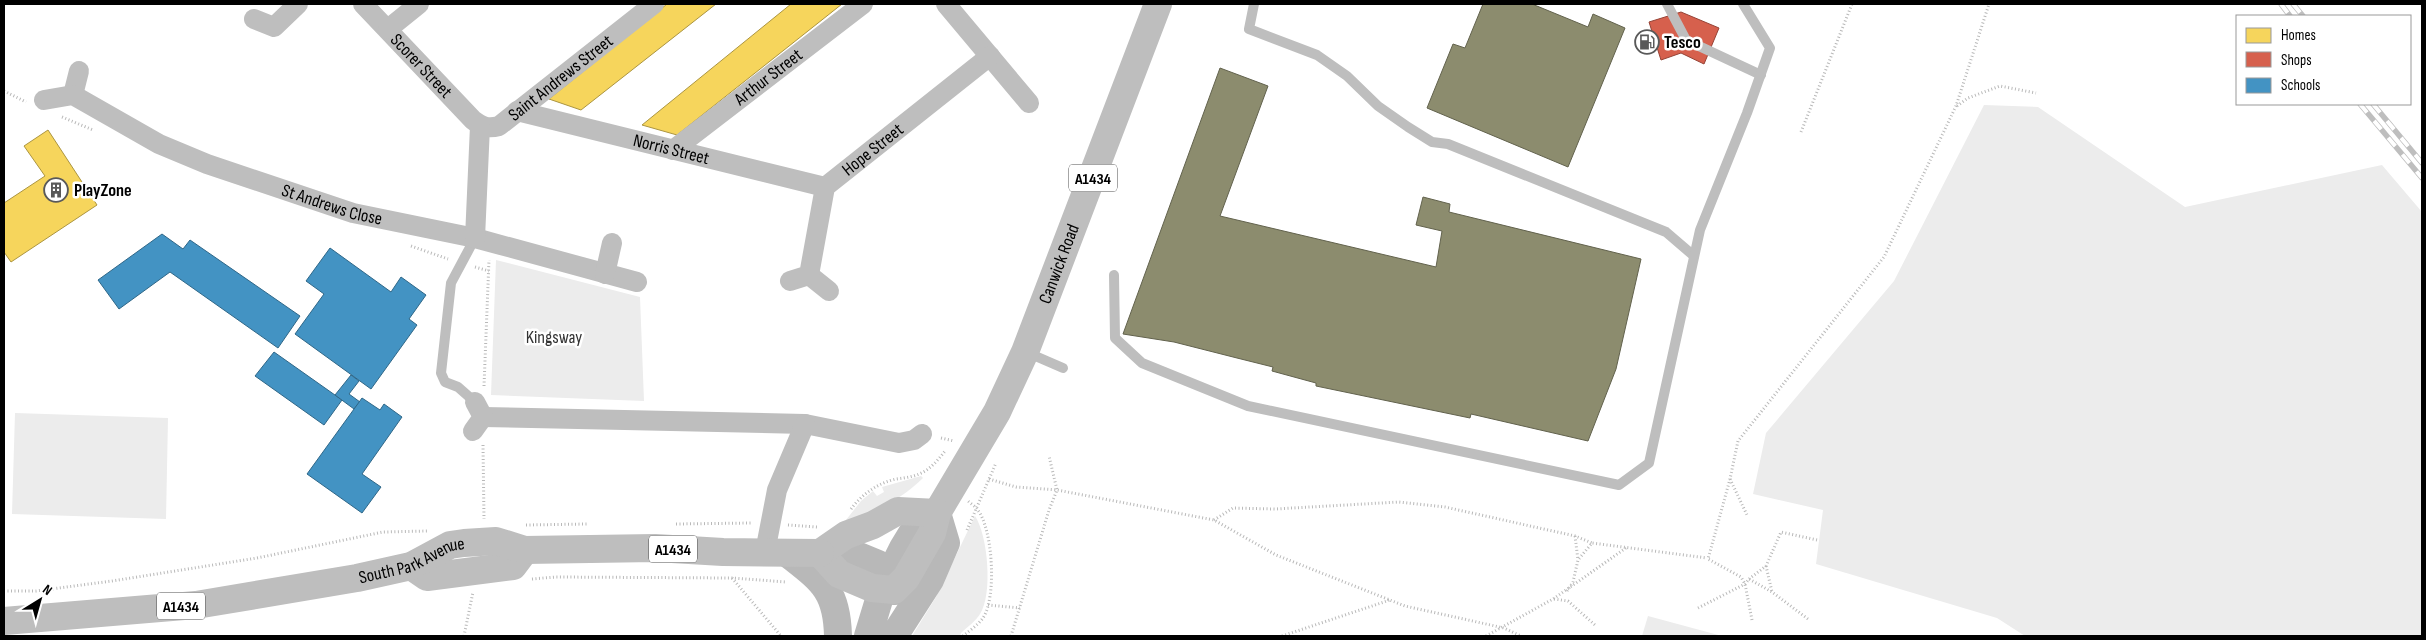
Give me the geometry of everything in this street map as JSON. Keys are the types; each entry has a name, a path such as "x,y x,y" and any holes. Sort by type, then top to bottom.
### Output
{"main road":[{"name":"Canwick Road","path":"937,513 997,412 1025,352 1158,4"},
{"path":"889,586 862,585 839,574 821,540 846,535 873,525 898,511 937,513 946,543 930,580 896,632"},
{"name":"A1434","path":"889,586 906,578 932,533 937,513"},
{"name":"South Park Avenue","path":"4,621 196,605 357,578 411,566 450,545 523,538 655,548 776,553 821,540"},
{"path":"776,553 822,580 834,602 838,636"},
{"path":"889,586 896,632"},
{"path":"868,636 889,586"}],"street":[{"path":"254,19 274,27 298,4"},
{"name":"Scorer Street","path":"363,4 480,126"},
{"path":"388,29 419,4"},
{"name":"Saint Andrews Street","path":"480,126 491,128 499,126 654,4"},
{"name":"Arthur Street","path":"673,150 863,4"},
{"path":"946,4 1029,103"},
{"name":"Hope Street","path":"809,275 825,187 990,56"},
{"path":"44,100 74,95 79,71"},
{"name":"St Andrews Close","path":"74,95 159,144 207,164 353,213 475,238 637,282"},
{"name":"Norris Street","path":"517,110 825,187"},
{"path":"475,238 480,126"},
{"path":"605,274 612,243"},
{"path":"790,281 809,275 829,291"},
{"path":"477,417 805,424 899,443 914,440 922,434"},
{"path":"776,553 770,523 777,490 805,424"}],"lane":[{"path":"1254,4 1249,29 1317,55 1356,83 1378,106 1432,142 1448,144 1666,232 1694,256"},
{"path":"1667,4 1686,40 1761,75"},
{"path":"1114,275 1115,338 1142,363 1248,406 1619,485 1649,463 1703,222 1770,48 1743,4"},
{"path":"475,238 451,283 441,373 445,382 458,387 477,417"},
{"path":"1025,352 1062,368"}],"path":[{"path":"1800,132 1852,4"},
{"path":"1708,558 1730,479 1738,441 1884,257 1956,106 1989,4"},
{"path":"1956,106 1968,98 2000,86 2036,93"},
{"path":"850,510 863,495 873,488 894,480 919,474 928,469 947,449 951,440"},
{"path":"1011,636 1049,510 1057,490 1049,456"},
{"path":"989,479 1016,487 1057,490 1214,520 1276,555 1405,606 1504,628 1521,636"},
{"path":"1730,479 1747,515"},
{"path":"1214,520 1233,508 1275,508 1399,502 1445,507 1574,536 1592,543 1708,558 1741,577 1745,584 1752,620"},
{"path":"963,636 983,619 993,578 987,539 978,509"},
{"path":"671,524 770,523 821,540"},
{"path":"523,538 595,524"},
{"path":"4,591 36,591 257,558 383,532 435,530"},
{"path":"1698,608 1745,584 1766,566 1781,532 1817,540"},
{"path":"1566,591 1573,582 1578,560 1574,536"},
{"path":"1578,560 1592,543"},
{"path":"1486,636 1504,628 1566,591 1626,548"},
{"path":"1766,566 1772,592"},
{"path":"528,579 556,577 732,578 791,583"},
{"path":"732,578 781,636"},
{"path":"1749,579 1772,592 1808,619"},
{"path":"464,636 476,587"},
{"path":"1553,599 1568,600 1595,625"},
{"path":"1282,636 1390,600"},
{"path":"988,604 1020,608"}],"green space":[{"path":"1984,105 2038,107 2185,207 2382,165 2422,212 2422,636 2025,636 1997,618 1816,564 1823,510 1753,494 1766,433 1894,281"},
{"name":"Kingsway","path":"496,260 640,297 644,401 491,395"},
{"path":"15,413 168,418 166,519 12,514"},
{"path":"921,476 923,478 915,486 897,499 846,523 846,520 861,501 873,491 877,496 884,492 882,487"},
{"path":"975,516 986,550 988,580 987,593 980,614 960,636 912,636 936,597"},
{"path":"1648,616 1722,636 1642,636"}],"building: Homes":[{"path":"667,4 716,4 581,110 549,99"},
{"path":"791,4 842,4 677,135 642,125"},
{"name":"PlayZone","path":"48,130 97,205 11,262 4,252 4,203 45,176 24,146"}],"building: Shops":[{"path":"1681,12 1719,28 1704,64 1681,53 1661,60 1649,22"}],"building: Schools":[{"path":"162,234 183,249 190,240 300,316 278,348 170,272 119,309 98,280"},
{"path":"330,248 391,292 401,277 426,295 409,319 417,325 371,389 295,334 324,294 306,281"},
{"path":"274,352 342,400 324,425 255,376"},
{"path":"351,375 359,381 349,394 360,402 354,409 335,395"},
{"path":"362,398 380,410 384,404 402,417 362,474 381,487 362,513 307,474"}],"building: Industry":[{"path":"1483,4 1532,4 1588,27 1593,14 1625,28 1568,167 1427,108 1453,44 1465,48"},
{"path":"1220,68 1268,86 1220,216 1436,267 1442,231 1416,225 1423,197 1450,204 1449,212 1641,259 1616,369 1588,441 1471,414 1470,418 1316,386 1316,383 1272,371 1273,367 1174,342 1123,334"}],"railway":[{"path":"2281,4 2289,15"},
{"path":"2293,4 2302,15"},
{"path":"2361,105 2422,178"},
{"path":"2374,105 2422,163"}],"place":[{"name":"Tesco","path":"1647,42"},
{"name":"PlayZone","path":"56,190"}]}
